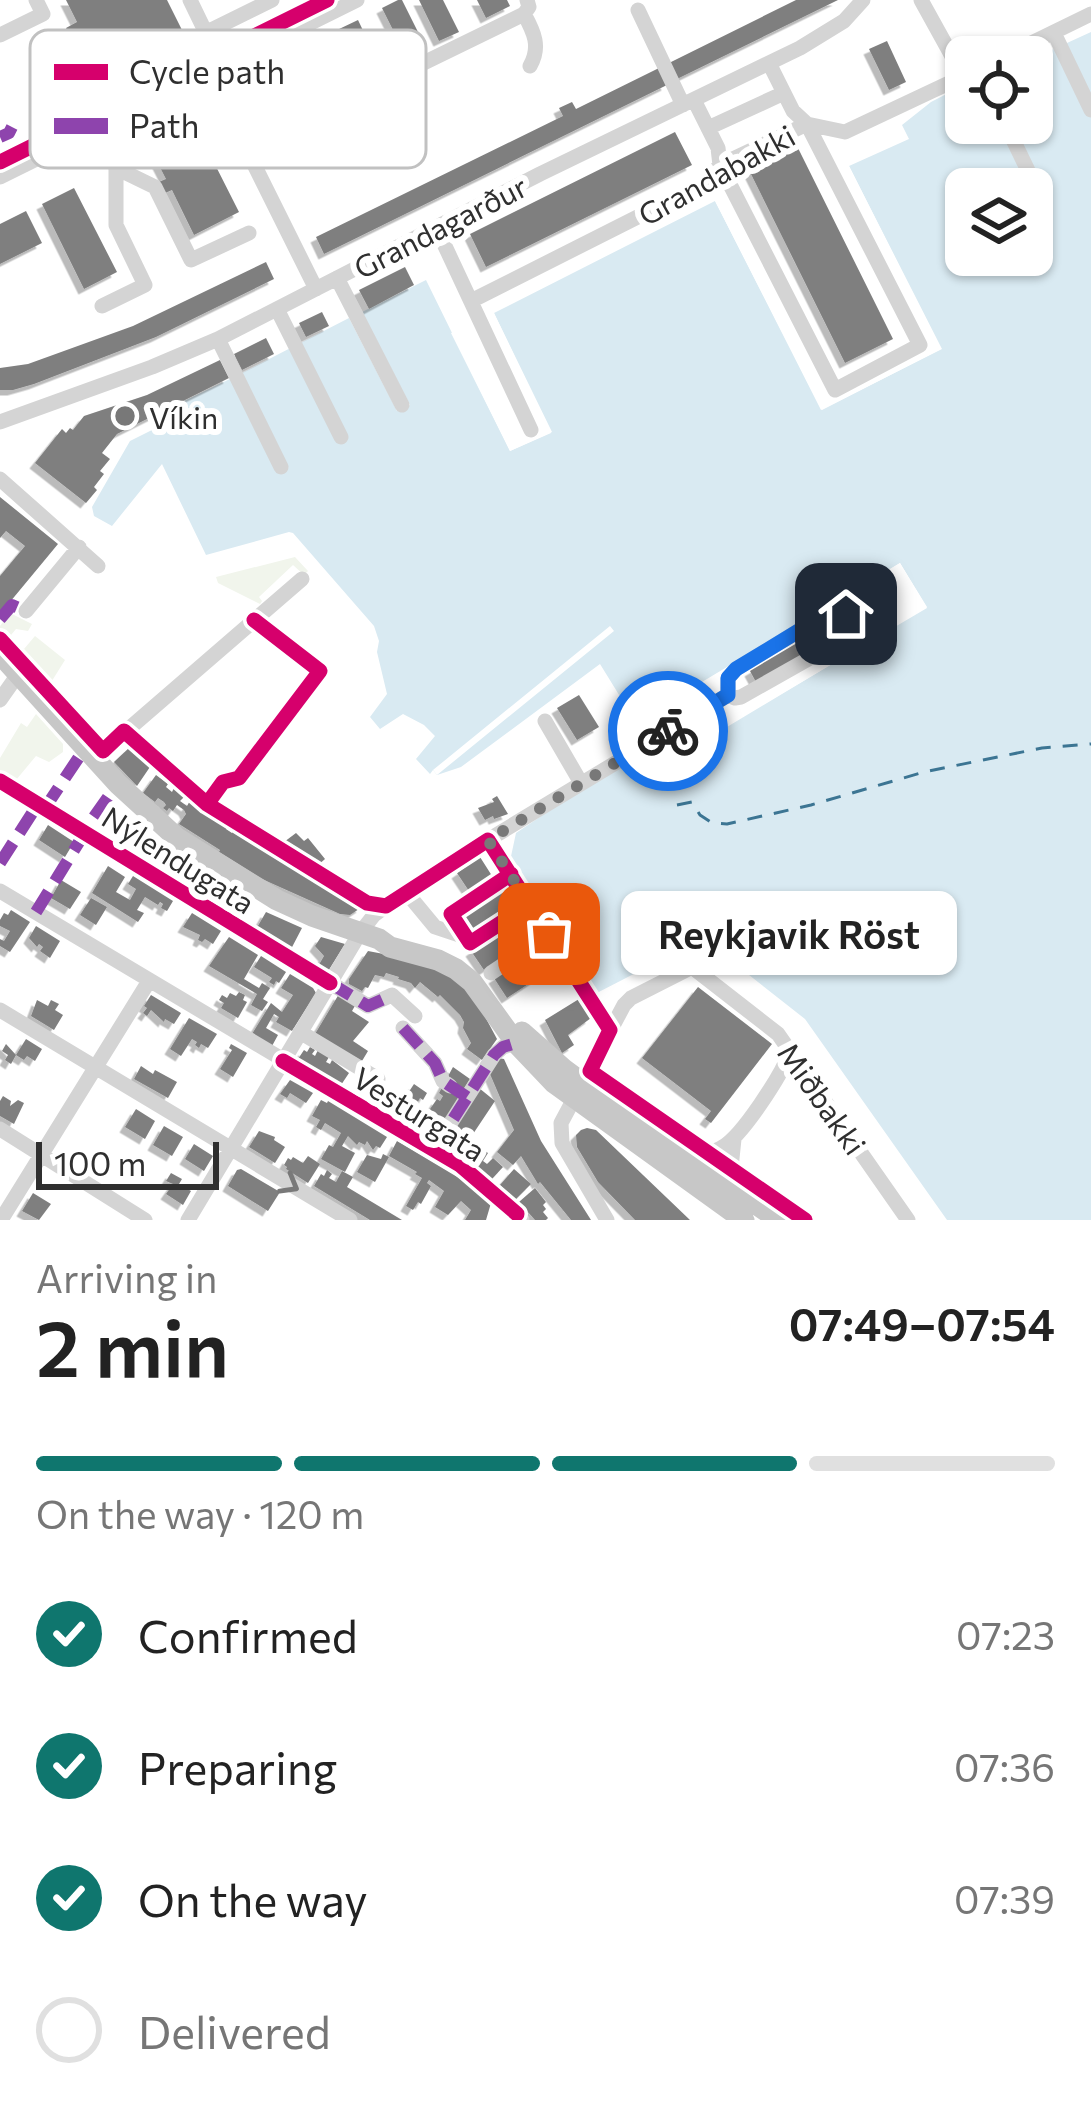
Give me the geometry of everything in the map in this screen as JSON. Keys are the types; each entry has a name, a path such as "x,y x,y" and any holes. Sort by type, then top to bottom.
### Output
{"main road":[{"path":"0,654 156,822 278,900 390,947 448,964 465,976 533,1064 680,1152 779,1220"},
{"path":"369,936 394,938 463,961 579,1092 744,1220"}],"street":[{"path":"0,35 43,14 36,0"},
{"path":"190,0 205,30"},
{"path":"210,30 272,0"},
{"path":"284,30 323,7 357,0"},
{"path":"921,0 945,42"},
{"name":"Grandagarður","path":"3,417 152,367 218,339 824,35 860,2"},
{"path":"426,57 529,4 537,45 530,66"},
{"path":"638,10 708,128 720,165 835,390 920,345 807,124 793,111 770,62"},
{"path":"1048,36 1091,14"},
{"path":"1054,33 1091,110"},
{"name":"Grandabakki","path":"471,301 703,184 720,165 807,124 845,132 945,84"},
{"path":"708,128 784,93"},
{"path":"2,172 30,159"},
{"path":"102,306 145,285 116,225 116,168 155,187 191,260 249,232"},
{"path":"256,168 316,290"},
{"path":"437,229 531,430"},
{"path":"337,278 402,405"},
{"path":"277,309 341,437"},
{"path":"218,339 281,467"},
{"path":"0,478 98,566"},
{"path":"26,611 79,547"},
{"path":"95,758 302,579"},
{"path":"188,1220 330,983 369,936 369,920 488,840 677,725 728,695 741,697 849,636 853,624 846,614 828,613 736,669 728,678 728,695"},
{"path":"0,700 19,673"},
{"path":"545,721 581,783"},
{"path":"124,731 220,812 368,903 386,906"},
{"name":"Nýlendugata","path":"0,781 368,1006 392,995 443,1081 459,1092"},
{"path":"488,840 610,1030 561,1123 560,1136 607,1220"},
{"path":"511,874 451,914 465,937 470,944 530,904"},
{"name":"Vesturgata","path":"0,891 460,1165 516,1218"},
{"path":"406,892 435,928 465,937"},
{"path":"491,973 549,934"},
{"name":"Miðbakki","path":"610,1030 631,998 692,968 778,1034 903,1217"},
{"path":"1,1220 148,981"},
{"path":"0,1010 350,1220"},
{"path":"300,1032 378,1079"},
{"path":"434,1149 459,1092 503,1047 516,1043"},
{"path":"680,1152 716,1151 735,1136 783,1070 790,1052"},
{"path":"0,1129 145,1220"},
{"path":"735,1136 731,1168 738,1192"}],"shaded area":[{"path":"1091,32 1091,1220 947,1220 805,1019 704,943 690,945 591,996 510,861 516,833 640,750 681,732 691,734 696,744 927,608 900,563 672,701 677,709 674,720 645,737 600,664 461,767 437,775 416,759 435,736 424,725 403,714 380,729 370,717 387,694 374,626 293,533 206,555 162,464 112,526 94,516 92,507 130,441 164,424 159,413 232,378 289,469 242,373 349,318 397,411 410,405 362,312 426,280 510,451 551,433 494,313 715,201 822,410 941,349 849,166 909,139 902,125 945,95 945,144 1053,144 1053,49"},
{"path":"295,557 308,571 304,575 293,565 259,597 260,604 218,583 216,577"},
{"path":"10,613 32,624 28,631 16,629 13,641 24,649 35,636 65,660 50,684 0,637 0,626"},
{"path":"36,714 63,744 63,752 49,762 36,756 16,780 0,770 0,758 21,723 27,727"}],"pier":[{"path":"849,166 942,349 821,410 712,195 720,197 823,402 933,347 843,168"},
{"path":"494,313 552,432 510,451 451,333 457,331 513,443 544,429 489,316"},
{"path":"900,563 927,607 697,745 691,734 681,732 687,727 699,737 919,605 898,571 680,702 683,709 677,725 670,713 677,708 672,700"},
{"path":"610,626 614,631 437,775 433,770"}],"building":[{"path":"66,0 167,0 182,30 67,30 77,22"},
{"path":"402,0 417,30 393,30 382,8"},
{"path":"419,0 443,0 459,32 439,41"},
{"path":"477,0 507,0 510,6 486,18"},
{"path":"796,0 838,0 677,79 669,63"},
{"path":"358,20 363,30 337,30"},
{"path":"887,41 906,82 889,90 869,49"},
{"path":"659,68 667,85 324,254 316,237 563,116 559,108 572,102 576,109"},
{"path":"675,132 692,165 486,267 470,234"},
{"path":"795,142 893,339 845,363 747,166"},
{"path":"160,168 217,168 239,212 194,235 172,190 165,193 159,182 166,179"},
{"path":"74,188 117,272 84,289 42,204"},
{"path":"26,211 42,243 0,264 0,224"},
{"path":"266,262 274,279 156,337 34,384 0,390 0,368 28,364 133,326"},
{"path":"405,267 414,285 369,309 359,290"},
{"path":"322,312 329,326 306,337 299,323"},
{"path":"266,338 274,354 242,370 234,354"},
{"path":"220,360 229,378 117,434 102,453 110,459 86,503 35,463 62,429 66,433 73,430 84,416 147,395"},
{"path":"0,497 58,544 0,614 0,576 25,546 6,531 0,538"},
{"path":"819,630 825,641 756,682 750,671"},
{"path":"579,695 599,727 577,740 557,708"},
{"path":"130,747 152,764 137,786 114,762"},
{"path":"156,775 172,792 174,788 185,796 180,801 187,806 191,799 228,825 232,833 337,887 362,907 350,915 340,914 262,879 219,852 179,824 184,810 177,805 167,811 164,802 143,793"},
{"path":"497,796 508,814 485,820 478,808"},
{"path":"48,825 74,842 65,857 39,840"},
{"path":"296,833 304,841 308,838 325,859 317,866 284,842"},
{"path":"130,836 157,849 148,865 122,849"},
{"path":"480,857 494,879 471,894 457,873"},
{"path":"181,862 207,878 200,889 193,884 190,889 168,875 171,863 178,867"},
{"path":"108,866 125,877 116,892 130,900 136,889 128,884 133,876 173,901 167,911 160,902 145,897 137,910 144,913 138,922 92,893"},
{"path":"61,880 81,892 70,909 51,898"},
{"path":"509,883 522,902 476,933 463,913"},
{"path":"91,898 107,907 96,925 80,915"},
{"path":"11,910 30,922 10,952 0,946 0,939 4,941 10,931 0,926 0,920"},
{"path":"266,912 302,928 290,951 255,931"},
{"path":"529,912 542,932 484,970 471,951"},
{"path":"192,913 221,931 213,944 198,940 200,935 183,927"},
{"path":"36,926 60,941 50,958 29,938"},
{"path":"229,937 258,955 244,979 270,988 262,1011 251,1005 257,994 209,966"},
{"path":"321,937 345,944 327,973 317,968 324,956 315,946"},
{"path":"549,942 562,962 507,998 494,978"},
{"path":"368,951 451,975 474,996 497,1039 482,1060 467,1049 471,1043 460,1015 420,982 415,988 386,973 375,975 362,991 349,984"},
{"path":"261,956 286,972 279,983 269,982 272,978 254,967"},
{"path":"290,974 316,993 292,1031 276,1022 279,1017 274,1014 266,1028 278,1035 272,1046 252,1034 271,1003 282,1012 293,995 281,988"},
{"path":"698,987 772,1044 711,1123 705,1119 711,1111 642,1058"},
{"path":"239,992 247,1002 238,1018 221,1008 224,1003 219,1000"},
{"path":"339,994 356,1004 352,1011 369,1022 353,1041 368,1051 362,1061 315,1034"},
{"path":"151,995 181,1013 174,1024 151,1010 147,1016 143,1013"},
{"path":"579,999 591,1018 568,1035 574,1045 562,1053 545,1020"},
{"path":"37,1000 48,1006 51,1000 59,1004 55,1010 63,1015 54,1030 31,1016"},
{"path":"189,1018 217,1034 208,1048 201,1044 199,1048 192,1039 181,1056 170,1049"},
{"path":"26,1039 42,1049 35,1061 16,1055"},
{"path":"6,1044 16,1055 11,1064 5,1060"},
{"path":"231,1044 247,1053 233,1077 220,1069"},
{"path":"310,1047 315,1056 318,1050 329,1057 326,1062 332,1060 349,1073 341,1085 298,1059"},
{"path":"498,1058 504,1059 541,1141 591,1220 571,1220 538,1184 521,1156 513,1165 497,1152 514,1130 490,1074"},
{"path":"141,1066 177,1082 168,1098 134,1079"},
{"path":"453,1067 470,1079 435,1136 428,1138 410,1129 415,1119 421,1122 440,1101 439,1093"},
{"path":"290,1080 313,1093 306,1103 290,1093 287,1098 280,1094"},
{"path":"414,1084 427,1093 406,1124 393,1116"},
{"path":"479,1088 495,1101 469,1140 488,1153 483,1161 487,1164 493,1158 503,1167 492,1179 445,1143"},
{"path":"3,1096 11,1101 10,1106 18,1100 24,1103 14,1124 0,1116"},
{"path":"321,1100 387,1137 380,1148 373,1150 367,1141 357,1145 348,1136 342,1146 355,1153 345,1172 321,1159 341,1133 325,1123 321,1130 316,1127 320,1120 312,1116"},
{"path":"136,1109 155,1121 145,1139 125,1127"},
{"path":"164,1126 183,1137 172,1156 153,1145"},
{"path":"587,1128 596,1130 690,1220 635,1220 598,1182 577,1147 576,1135"},
{"path":"259,1131 285,1147 275,1163 249,1147"},
{"path":"397,1141 474,1187 491,1203 486,1220 465,1220 471,1210 461,1201 448,1215 435,1207 444,1191 429,1180 431,1186 421,1204 413,1210 406,1206 422,1178 389,1156"},
{"path":"194,1144 213,1156 204,1171 185,1159"},
{"path":"383,1154 389,1157 375,1182 357,1172 367,1155 381,1159"},
{"path":"308,1156 320,1164 308,1183 284,1165 288,1158 303,1163"},
{"path":"241,1169 280,1192 268,1211 228,1186"},
{"path":"514,1169 531,1184 516,1199 500,1185"},
{"path":"327,1170 336,1182 342,1171 353,1177 347,1187 402,1220 370,1220 314,1186"},
{"path":"171,1173 191,1191 183,1205 166,1194 173,1184 166,1181"},
{"path":"535,1188 546,1202 546,1220 535,1220 519,1202"},
{"path":"33,1193 51,1204 39,1220 22,1211"}],"ferry route":[{"path":"677,805 692,802 712,823 727,824 924,772 1042,748 1091,744"}],"marked path":[{"path":"0,137 12,127"},
{"path":"0,619 12,605 26,611"},
{"path":"45,808 81,754"},
{"path":"94,817 113,790"},
{"path":"0,863 38,804"},
{"path":"36,912 79,842"},
{"path":"330,983 368,1006 386,998"},
{"path":"403,1028 435,1063 443,1081 467,1097"},
{"path":"434,1149 494,1055 516,1043"}],"cycle path":[{"path":"266,30 327,0"},
{"path":"0,162 30,147"},
{"path":"207,804 223,782 239,778 320,671 254,620"},
{"path":"0,639 103,751 124,731 207,804 367,903 386,906 488,840 610,1030 590,1071 805,1220"},
{"path":"0,781 330,983"},
{"path":"511,874 451,914 470,943 530,904"},
{"path":"283,1061 460,1165 517,1214"}],"way so far":[{"path":"549,934 488,840 668,731"}],"place":[{"name":"Víkin","path":"125,416"},
{"name":"Reykjavik Röst","path":"549,934"}],"route":[{"path":"668,731 728,695 728,678 736,669 828,613 846,614"}]}
